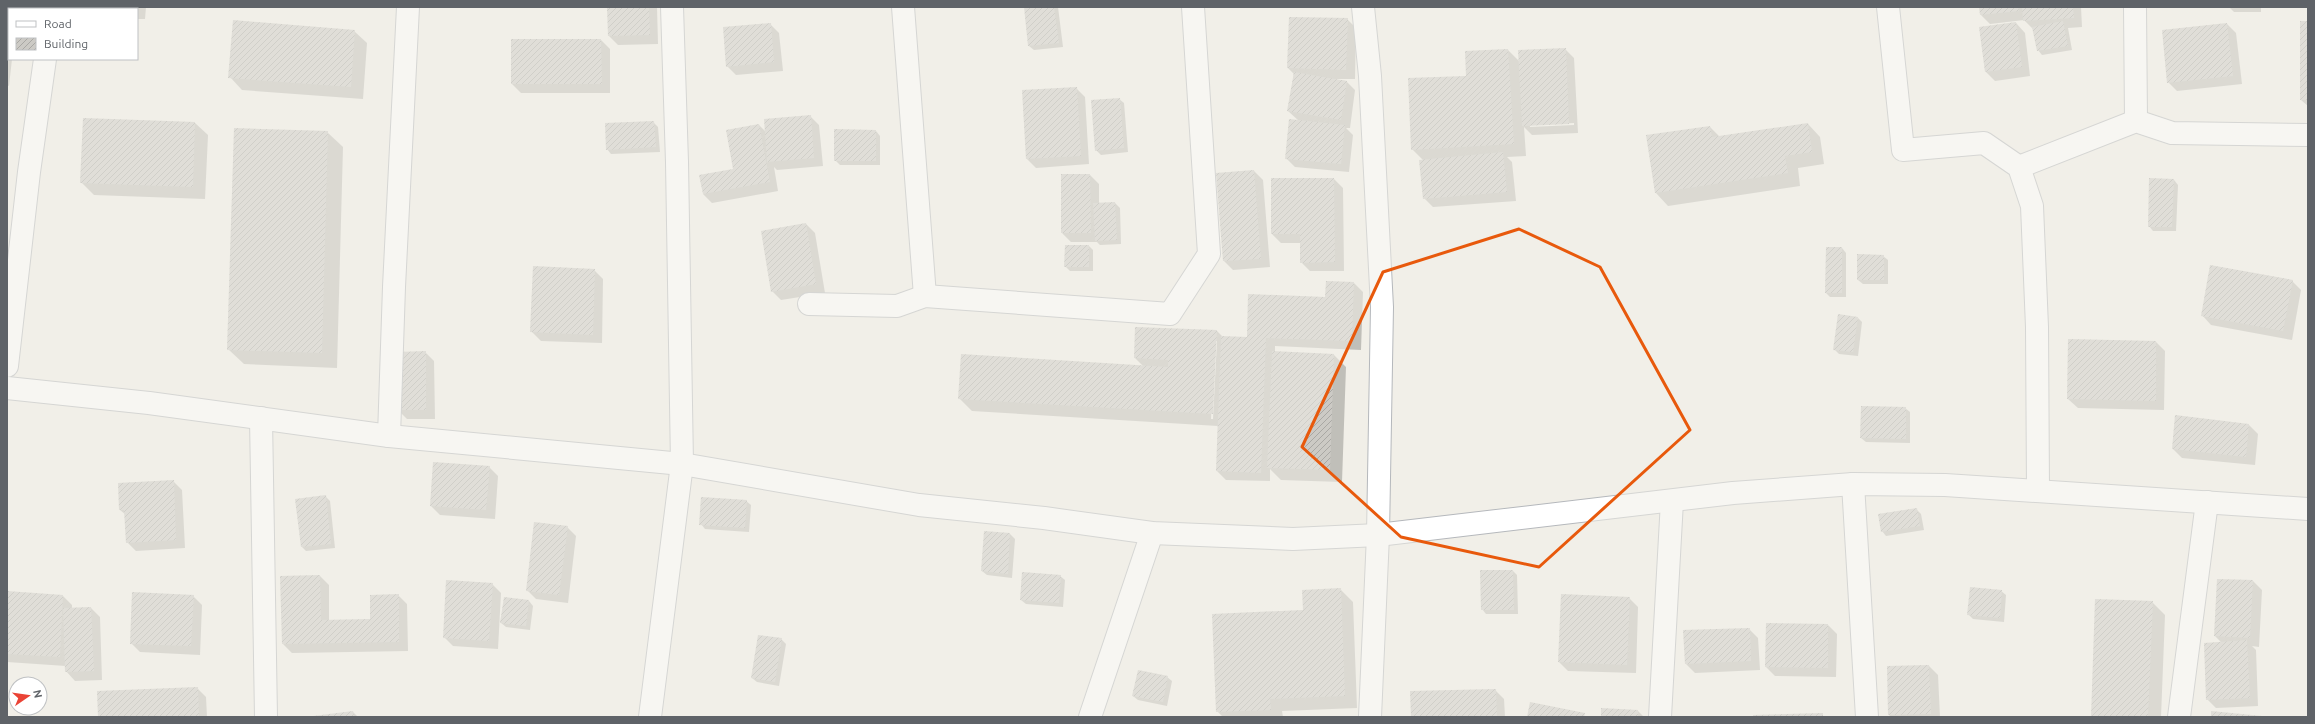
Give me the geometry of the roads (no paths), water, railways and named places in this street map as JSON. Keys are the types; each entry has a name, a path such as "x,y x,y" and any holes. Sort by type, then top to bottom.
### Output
{"street":[{"path":"389,436 394,287 408,7"},
{"path":"650,717 682,464 677,162 672,7"},
{"path":"903,7 925,296"},
{"path":"809,304 898,306 925,296 1170,314 1209,254 1192,7"},
{"path":"1363,7 1370,84 1382,307 1378,535 1370,717"},
{"path":"1888,7 1903,150 1984,143 2019,167 2032,206 2037,327 2038,491"},
{"path":"2135,7 2136,121"},
{"path":"7,366 29,172 45,60"},
{"path":"2019,167 2136,121 2172,133 2308,135"},
{"path":"7,388 149,403 389,436 682,464 919,505 1044,518 1152,533 1293,539 1378,535 1672,501 1853,484 1945,485 2308,509"},
{"path":"261,418 266,717"},
{"path":"1853,484 1867,717"},
{"path":"1660,717 1672,501"},
{"path":"2179,717 2207,502"},
{"path":"1090,717 1152,533"}]}
